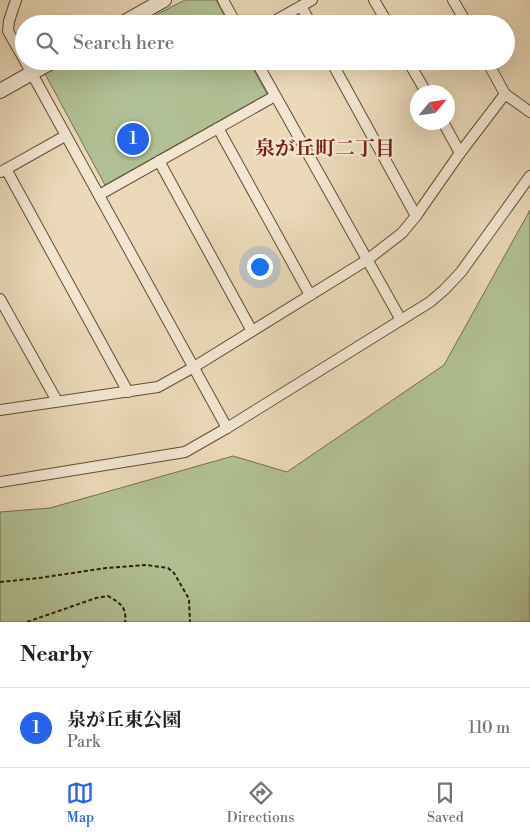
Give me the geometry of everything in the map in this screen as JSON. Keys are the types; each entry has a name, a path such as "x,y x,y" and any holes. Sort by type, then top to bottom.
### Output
{"street":[{"path":"15,44 8,31 9,21 16,0"},
{"path":"137,15 164,0"},
{"path":"223,0 231,15"},
{"path":"285,15 312,0"},
{"path":"374,0 383,15"},
{"path":"453,0 461,15"},
{"path":"301,6 306,15"},
{"path":"0,91 22,70"},
{"path":"30,70 227,428"},
{"path":"261,70 401,320"},
{"path":"336,70 416,216"},
{"path":"413,70 422,85"},
{"path":"492,70 506,94 530,112"},
{"path":"0,410 158,387 194,368 367,260 402,233 506,94"},
{"path":"99,195 275,96"},
{"path":"218,128 310,295"},
{"path":"447,130 460,153"},
{"path":"65,136 3,170 128,392"},
{"path":"159,161 252,331"},
{"path":"0,482 185,452 227,428 430,302 461,272 530,176"},
{"path":"0,299 57,402"}],"path":[{"path":"0,582 106,568 146,565 168,568 174,573 189,599 190,622"},
{"path":"27,622 96,598 108,596 121,604 126,615 125,622"}],"green space":[{"path":"185,0 216,0 224,15 156,15"},
{"path":"48,70 254,70 267,94 105,185 44,72"},
{"path":"530,210 530,622 0,622 0,512 50,508 233,456 287,472 444,365"}],"place":[{"name":"泉が丘東公園","path":"133,139"}],"district":[{"name":"泉が丘町二丁目","path":"325,149"}]}
